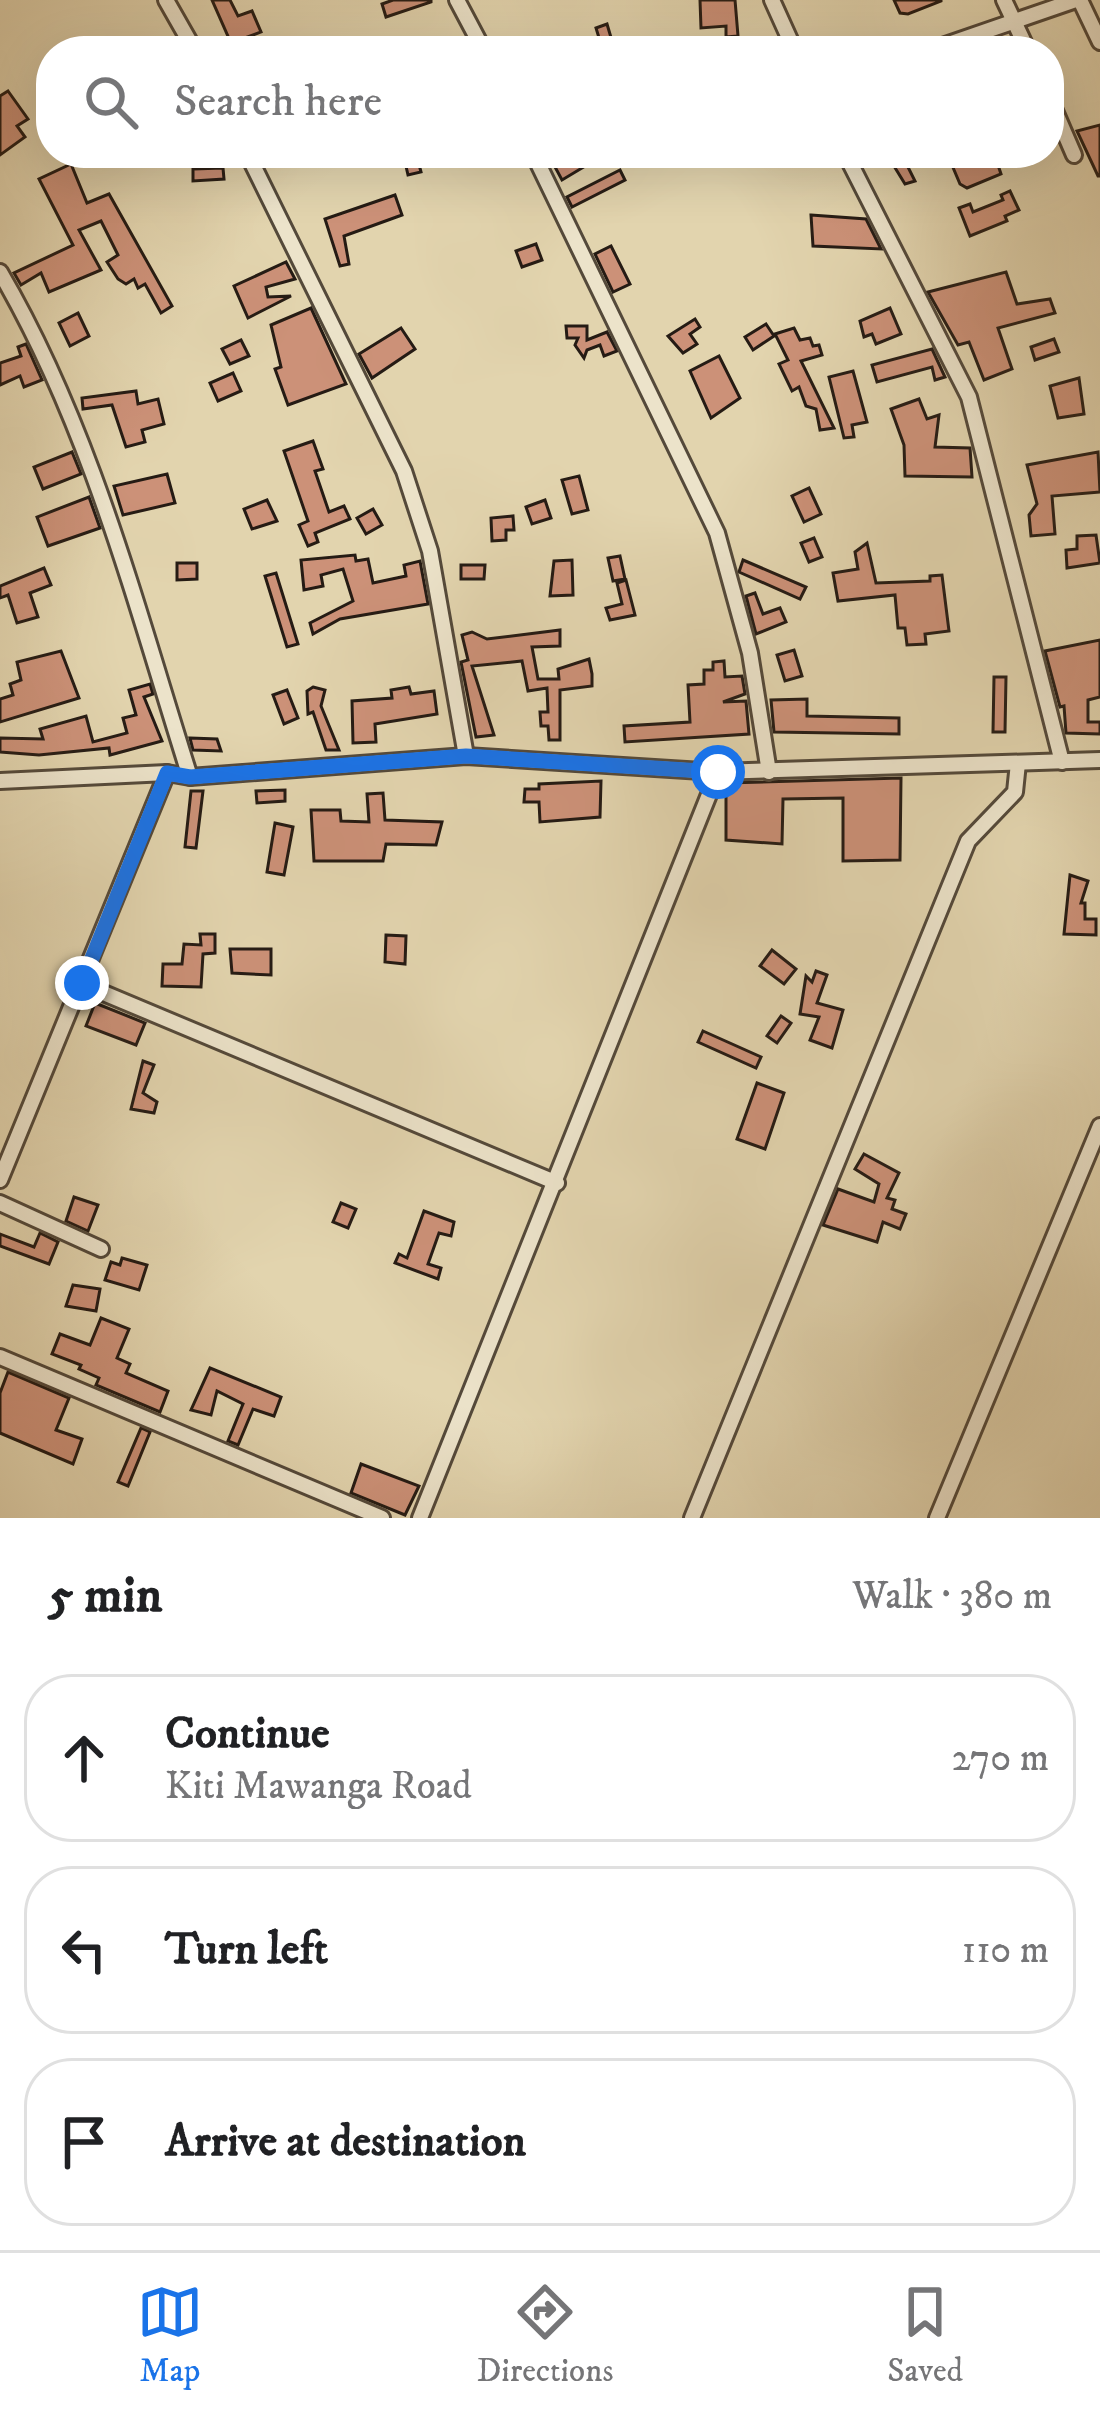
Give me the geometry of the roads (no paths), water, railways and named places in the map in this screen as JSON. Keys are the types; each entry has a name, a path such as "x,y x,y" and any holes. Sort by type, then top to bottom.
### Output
{"street":[{"path":"166,0 186,36"},
{"path":"457,0 476,36"},
{"path":"772,0 788,36"},
{"path":"1004,0 1021,36"},
{"path":"970,36 1078,0 1100,42"},
{"path":"1064,132 1074,155"},
{"path":"254,168 404,471 430,551 466,756"},
{"path":"540,168 717,533 750,653 769,772"},
{"path":"853,168 969,398 1062,762"},
{"path":"0,272 27,318 87,454 190,777"},
{"path":"0,781 167,773 190,777 466,756 718,772 1100,760"},
{"path":"692,1518 968,841 1015,792 1018,764"},
{"path":"420,1518 718,772"},
{"path":"0,1180 167,773"},
{"path":"82,983 557,1184"},
{"path":"937,1518 1100,1126"},
{"path":"0,1203 101,1249"},
{"path":"0,1357 382,1518"}]}
